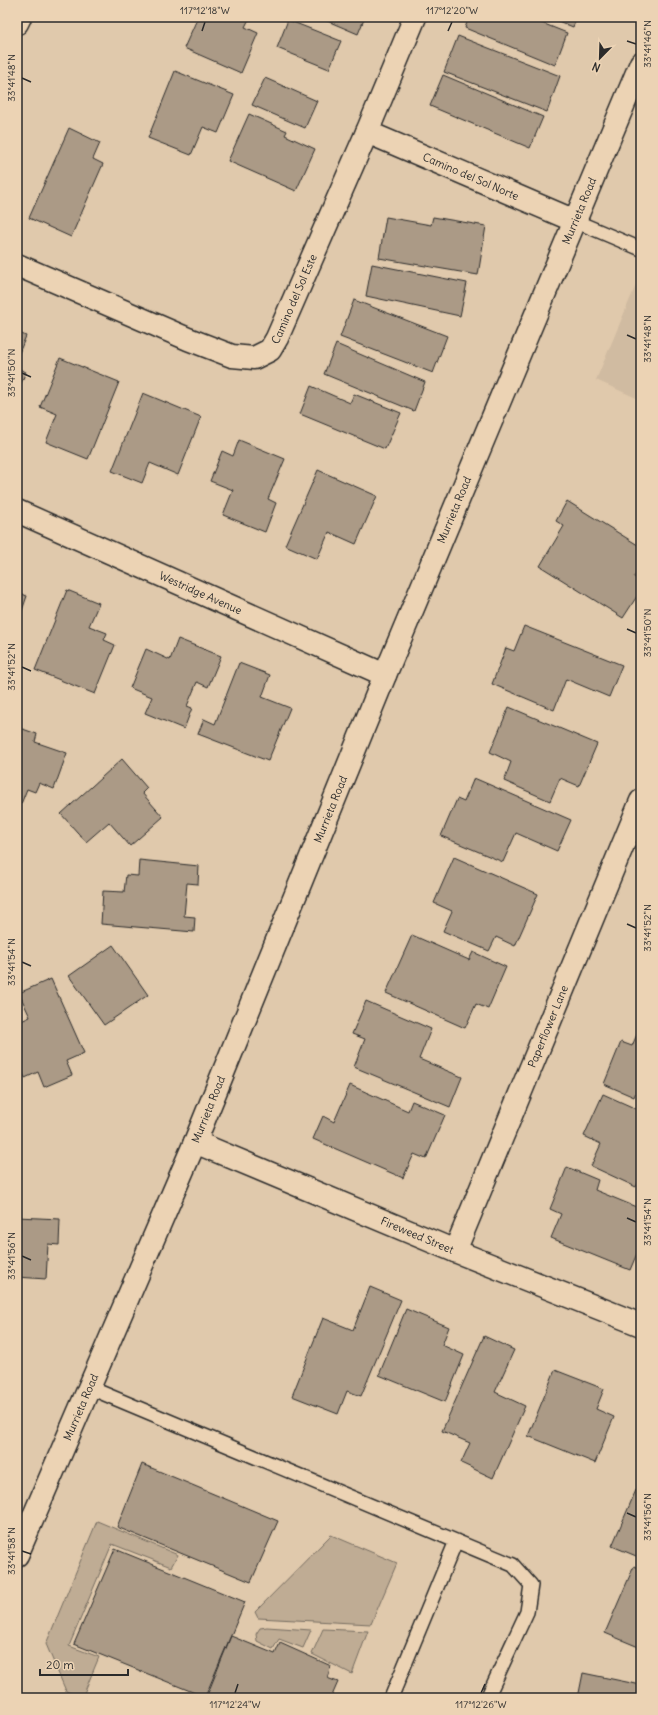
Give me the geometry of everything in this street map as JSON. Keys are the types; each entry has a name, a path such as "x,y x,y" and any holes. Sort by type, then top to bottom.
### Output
{"street":[{"path":"17,23 20,17"},
{"name":"Camino del Sol Este","path":"17,265 210,348 232,356 254,358 270,350 277,338 367,132 415,17"},
{"name":"Murrieta Road","path":"17,1555 88,1387 195,1142 385,675 641,63"},
{"name":"Camino del Sol Norte","path":"367,132 574,221"},
{"name":"Westridge Avenue","path":"17,511 385,675"},
{"name":"Paperflower Lane","path":"455,1251 641,801"},
{"name":"Fireweed Street","path":"195,1142 455,1251 641,1325"}],"lane":[{"path":"574,221 641,249"},
{"path":"88,1387 513,1565 531,1585 527,1612 487,1698"},
{"path":"391,1698 456,1541"}],"shaded area":[{"path":"641,273 641,400 596,380"},
{"path":"97,1521 178,1555 171,1567 112,1544 69,1646 99,1657 82,1698 66,1691 46,1644"},
{"path":"331,1535 397,1563 371,1624 258,1618 255,1612"},
{"path":"267,1627 311,1630 303,1648 279,1639 273,1649 257,1641 256,1634 260,1628"},
{"path":"323,1629 368,1631 352,1674 312,1654"}],"building":[{"path":"198,17 250,17 245,27 258,33 241,73 184,48"},
{"path":"318,17 365,17 358,34"},
{"path":"469,17 527,17 567,33 555,65 465,28"},
{"path":"548,17 577,17 573,27"},
{"path":"288,20 341,41 329,69 277,48"},
{"path":"458,36 560,76 547,112 444,72"},
{"path":"175,71 234,95 218,133 203,127 191,155 148,138"},
{"path":"443,75 543,117 530,148 430,106"},
{"path":"265,78 317,101 305,128 252,105"},
{"path":"249,114 287,131 285,135 315,149 296,191 228,161"},
{"path":"69,128 100,143 93,159 103,164 71,237 29,218"},
{"path":"386,217 431,225 433,217 486,226 478,275 379,258"},
{"path":"372,264 467,283 460,316 366,296"},
{"path":"354,300 447,336 433,373 340,337"},
{"path":"17,332 26,336 17,358"},
{"path":"336,344 425,382 414,411 324,374"},
{"path":"60,358 119,382 88,459 46,442 57,414 40,407"},
{"path":"17,368 26,372 17,392"},
{"path":"311,386 350,403 354,394 401,413 385,449 300,414"},
{"path":"143,393 201,417 178,475 150,463 142,483 112,471"},
{"path":"239,440 285,459 268,499 276,503 265,532 223,515 233,490 210,481 222,451 233,456"},
{"path":"318,470 377,496 356,544 329,532 317,559 285,545"},
{"path":"567,501 641,547 641,566 634,577 641,582 641,590 623,618 540,566 564,526 556,521"},
{"path":"67,590 99,603 89,626 107,633 104,640 115,645 95,694 35,670"},
{"path":"17,592 27,596 17,625"},
{"path":"524,626 622,665 609,697 566,679 554,710 492,684 506,648 514,651"},
{"path":"178,639 221,656 208,687 197,682 187,706 192,708 184,729 145,713 152,697 130,688 146,649 170,660"},
{"path":"239,663 270,675 262,697 290,708 268,761 198,734 204,719 215,724"},
{"path":"509,707 597,744 579,786 560,778 550,801 504,781 511,762 490,752"},
{"path":"17,727 37,734 35,742 67,753 54,789 39,783 35,792 27,789 21,804 17,803"},
{"path":"122,759 147,788 142,793 163,817 130,846 109,822 86,842 61,814"},
{"path":"474,778 571,820 557,851 516,833 503,862 441,836 457,799 464,802"},
{"path":"454,857 538,894 515,946 496,937 489,951 443,931 452,911 434,903"},
{"path":"139,860 199,866 198,884 187,883 184,916 195,917 194,932 101,924 103,891 124,892 126,875 138,876"},
{"path":"412,935 469,960 473,952 506,967 488,1009 476,1004 465,1028 386,993"},
{"path":"113,945 148,995 104,1025 69,976"},
{"path":"51,979 84,1053 66,1061 72,1075 44,1087 38,1072 25,1078 17,1060 17,1023 30,1017 19,993"},
{"path":"366,1001 431,1029 419,1059 462,1077 450,1107 354,1067 365,1039 352,1034"},
{"path":"641,1025 641,1091 637,1089 634,1097 604,1084 621,1042 632,1046"},
{"path":"350,1085 408,1111 412,1101 445,1115 426,1159 414,1154 403,1178 313,1139 323,1116 334,1122"},
{"path":"603,1094 641,1111 641,1177 636,1187 591,1166 601,1144 584,1136"},
{"path":"567,1167 598,1180 595,1190 641,1209 641,1244 630,1270 551,1238 561,1214 550,1209"},
{"path":"17,1217 60,1219 59,1245 48,1244 46,1279 17,1277"},
{"path":"370,1287 401,1300 361,1396 347,1391 338,1414 292,1396 323,1318 353,1330"},
{"path":"406,1309 449,1327 442,1345 464,1355 445,1402 379,1375"},
{"path":"484,1336 514,1350 495,1392 525,1406 493,1478 461,1463 470,1443 442,1431"},
{"path":"555,1370 604,1389 596,1409 614,1417 595,1463 528,1436"},
{"path":"641,1452 641,1462 637,1461"},
{"path":"142,1464 278,1521 251,1582 117,1527"},
{"path":"636,1490 641,1492 641,1558 612,1546"},
{"path":"115,1549 245,1602 205,1697 74,1644"},
{"path":"634,1566 641,1569 641,1648 605,1633"},
{"path":"231,1636 275,1654 280,1643 331,1666 327,1678 338,1682 331,1698 206,1698"},
{"path":"583,1673 641,1685 641,1698 578,1698"}]}
